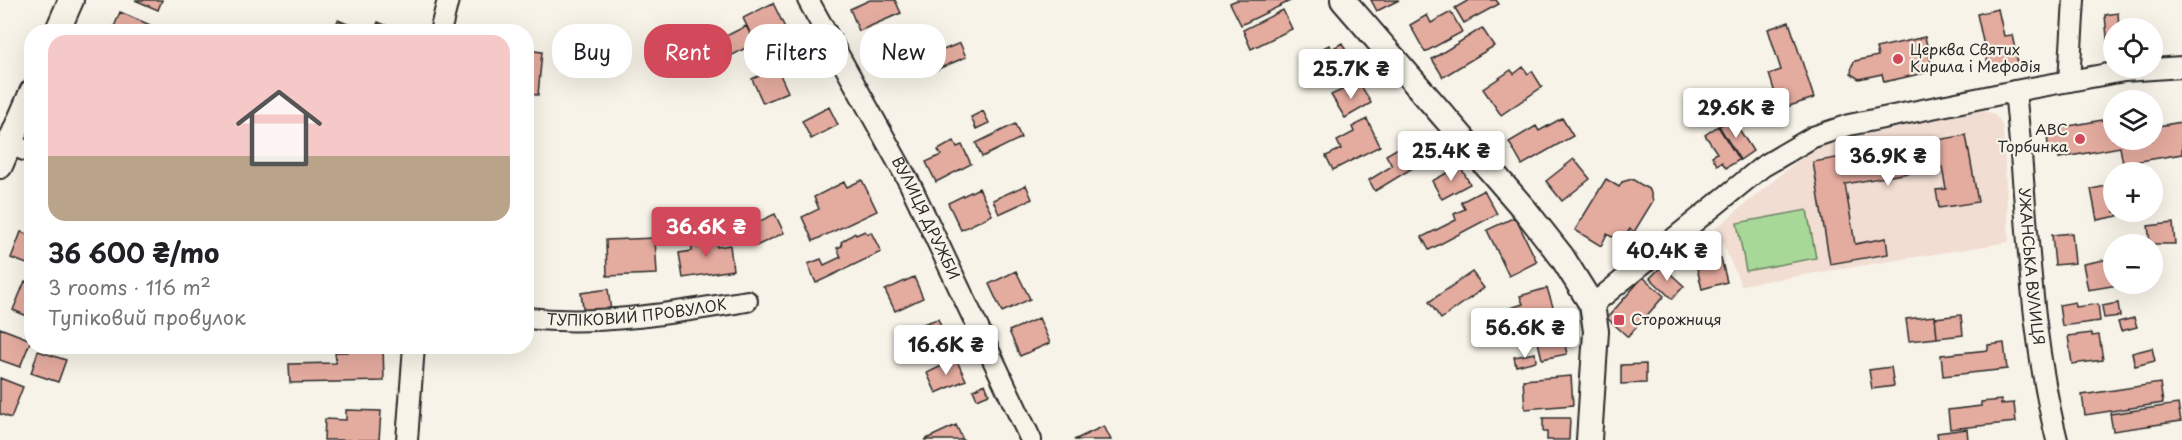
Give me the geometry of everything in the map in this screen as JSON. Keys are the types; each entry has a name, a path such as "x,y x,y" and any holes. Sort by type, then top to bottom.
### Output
{"street":[{"path":"60,24 70,0"},
{"path":"442,24 448,0"},
{"name":"ВУЛИЦЯ ДРУЖБИ","path":"808,0 910,184 1031,440"},
{"path":"1343,0 1526,210 1563,257 1592,305 1596,331 1589,440"},
{"path":"2069,81 2074,0"},
{"path":"1592,305 1762,167 1813,137 1849,125 2015,91 2124,71 2182,67"},
{"name":"УЖАНСЬКА ВУЛИЦЯ","path":"2015,91 2024,176 2032,304 2044,390 2056,440"},
{"path":"24,111 5,155 24,154"},
{"name":"ТУПІКОВИЙ ПРОВУЛОК","path":"534,319 569,323 616,320 747,301"},
{"path":"407,440 413,354"}],"shaded area":[{"path":"1980,110 1992,113 1999,119 2003,129 2009,242 1741,285 1716,228 1817,145"}],"green space":[{"path":"1807,210 1816,258 1746,271 1737,223"}],"building":[{"path":"135,0 162,0 158,10"},
{"path":"870,0 895,0 901,13 875,24 860,24 859,31 850,9"},
{"path":"1237,0 1292,0 1241,25 1230,3"},
{"path":"1371,0 1399,0 1377,11"},
{"path":"1469,0 1496,0 1499,4 1464,23 1455,8"},
{"path":"773,3 783,24 746,24 743,18"},
{"path":"1998,9 2004,36 2012,35 2018,63 1989,69 1977,14"},
{"path":"1283,10 1292,29 1251,49 1243,30"},
{"path":"120,12 148,24 115,24"},
{"path":"1451,12 1462,32 1425,52 1410,25 1427,15 1431,23"},
{"path":"2118,13 2118,18 2105,18 2105,15"},
{"path":"1789,22 1814,98 1780,109 1769,74 1781,70 1768,29"},
{"path":"744,27 744,49 732,55 732,33"},
{"path":"1482,28 1494,46 1443,77 1432,59"},
{"name":"Церква Святих Кирила і Мефодія","path":"1925,37 1933,71 1884,82 1882,74 1859,79 1851,74 1855,61 1878,56 1876,48"},
{"path":"960,43 966,57 946,66 946,49"},
{"path":"1342,43 1354,65 1322,83 1310,61 1320,56 1318,51 1329,45 1332,49"},
{"path":"534,51 542,52 538,95 534,95"},
{"path":"1523,67 1528,74 1532,71 1542,87 1501,115 1483,89 1511,70 1514,74"},
{"path":"782,78 788,92 763,103 752,79"},
{"path":"1359,82 1371,103 1345,118 1331,95"},
{"path":"829,107 838,125 811,139 802,121"},
{"path":"983,111 989,123 976,129 971,117"},
{"path":"1562,118 1573,136 1522,165 1509,142 1536,126 1539,131"},
{"path":"1732,118 1753,151 1740,160 1719,126"},
{"path":"1367,119 1380,146 1333,170 1326,156 1341,149 1337,141 1354,132 1352,127"},
{"path":"2103,120 2103,150 2059,158 2058,148 2049,150 2046,130"},
{"path":"2182,122 2182,154 2123,162 2121,150 2163,150 2163,125"},
{"path":"1015,124 1021,138 982,157 976,143"},
{"path":"1718,126 1739,160 1726,168 1722,162 1717,165 1712,156 1717,153 1705,135"},
{"path":"1422,134 1434,155 1375,191 1369,180 1392,166 1386,155"},
{"path":"1966,135 1978,202 1939,208 1936,190 1946,189 1942,167 1845,184 1855,244 1886,238 1888,254 1830,264 1813,162"},
{"path":"954,141 957,147 962,145 971,164 936,182 926,162 941,155 938,150"},
{"path":"1574,159 1590,179 1562,201 1546,181"},
{"path":"1460,166 1470,184 1442,199 1432,181"},
{"path":"1606,179 1619,187 1622,182 1632,179 1650,190 1653,201 1634,232 1630,229 1627,233 1612,237 1607,234 1601,246 1575,230"},
{"path":"862,180 877,211 813,241 802,217 819,209 814,197 844,182 847,187"},
{"path":"1026,185 1032,199 999,214 993,200"},
{"path":"2103,187 2103,219 2097,220 2091,189"},
{"path":"979,188 992,215 961,230 948,203"},
{"path":"1484,190 1497,214 1429,250 1422,237 1456,220 1454,214 1465,209 1461,202"},
{"path":"775,214 784,233 756,246 747,227"},
{"path":"1515,217 1537,262 1509,276 1487,230"},
{"path":"2173,223 2175,244 2163,244 2163,234 2149,234 2148,226"},
{"path":"865,231 867,234 871,232 881,252 816,283 808,264 821,259 824,265 841,257 837,248 842,246 841,242 855,233 856,235"},
{"path":"21,232 24,233 24,263 11,258"},
{"path":"2072,233 2075,263 2055,265 2052,235"},
{"path":"715,236 717,247 730,245 733,270 683,278 679,253 692,251 691,239"},
{"path":"655,238 657,274 607,276 606,240"},
{"path":"1721,258 1727,282 1702,289 1696,264"},
{"path":"2103,260 2103,288 2088,290 2083,264"},
{"path":"1662,266 1684,286 1672,299 1650,278"},
{"path":"1016,271 1030,299 1002,312 989,284"},
{"path":"1472,272 1484,288 1441,319 1429,302"},
{"path":"914,277 923,298 895,311 885,290"},
{"path":"1643,277 1664,296 1628,337 1607,318"},
{"path":"24,283 24,315 13,310"},
{"path":"1547,288 1555,313 1484,336 1479,323 1505,314 1504,310 1523,304 1520,296"},
{"path":"608,289 611,311 584,315 581,293"},
{"path":"2075,302 2076,307 2098,304 2100,321 2062,326 2059,305"},
{"path":"2118,303 2120,316 2104,318 2102,306"},
{"path":"1961,315 1963,335 1937,338 1935,318"},
{"path":"1935,316 1937,338 1909,341 1906,319"},
{"path":"1039,318 1050,343 1020,356 1009,331"},
{"path":"2134,318 2137,327 2121,331 2118,322"},
{"path":"938,319 948,343 913,358 902,335 912,330 911,328"},
{"path":"0,328 24,337 25,354 20,367 0,360"},
{"path":"1562,331 1567,354 1542,359 1538,342 1547,340 1546,335"},
{"path":"2092,333 2092,336 2099,335 2103,360 2072,364 2068,336"},
{"path":"2004,343 2007,369 1943,376 1941,355 1988,350 1988,345"},
{"path":"2152,348 2155,361 2135,366 2132,353"},
{"path":"1535,353 1536,361 1516,366 1514,357"},
{"path":"37,354 47,354 66,360 58,382 31,373"},
{"path":"335,354 383,354 384,381 290,383 289,364 336,363"},
{"path":"956,359 966,380 936,393 927,373"},
{"path":"1646,364 1646,383 1621,384 1621,365"},
{"path":"1891,367 1894,386 1872,389 1869,370"},
{"path":"1571,376 1573,405 1525,409 1523,380"},
{"path":"0,378 23,387 11,418 0,414"},
{"path":"2160,383 2163,403 2085,415 2082,395"},
{"path":"985,384 989,394 977,399 973,390"},
{"path":"2001,400 2001,404 2014,403 2016,422 1950,429 1948,410 1981,406 1981,402"},
{"path":"2178,404 2181,421 2113,431 2110,414"},
{"path":"346,410 381,411 379,440 324,440 325,419 346,420"},
{"path":"1543,418 1570,418 1569,440 1547,440 1547,432 1543,432"},
{"path":"956,425 963,440 924,440"},
{"path":"1104,426 1111,440 1074,440"},
{"path":"1967,429 1968,440 1938,440 1937,433"}],"place":[{"name":"Церква Святих Кирила і Мефодія","path":"1898,59"},
{"name":"ABC Торбинка","path":"2080,139"},
{"name":"Сторожниця","path":"1619,320"}]}
